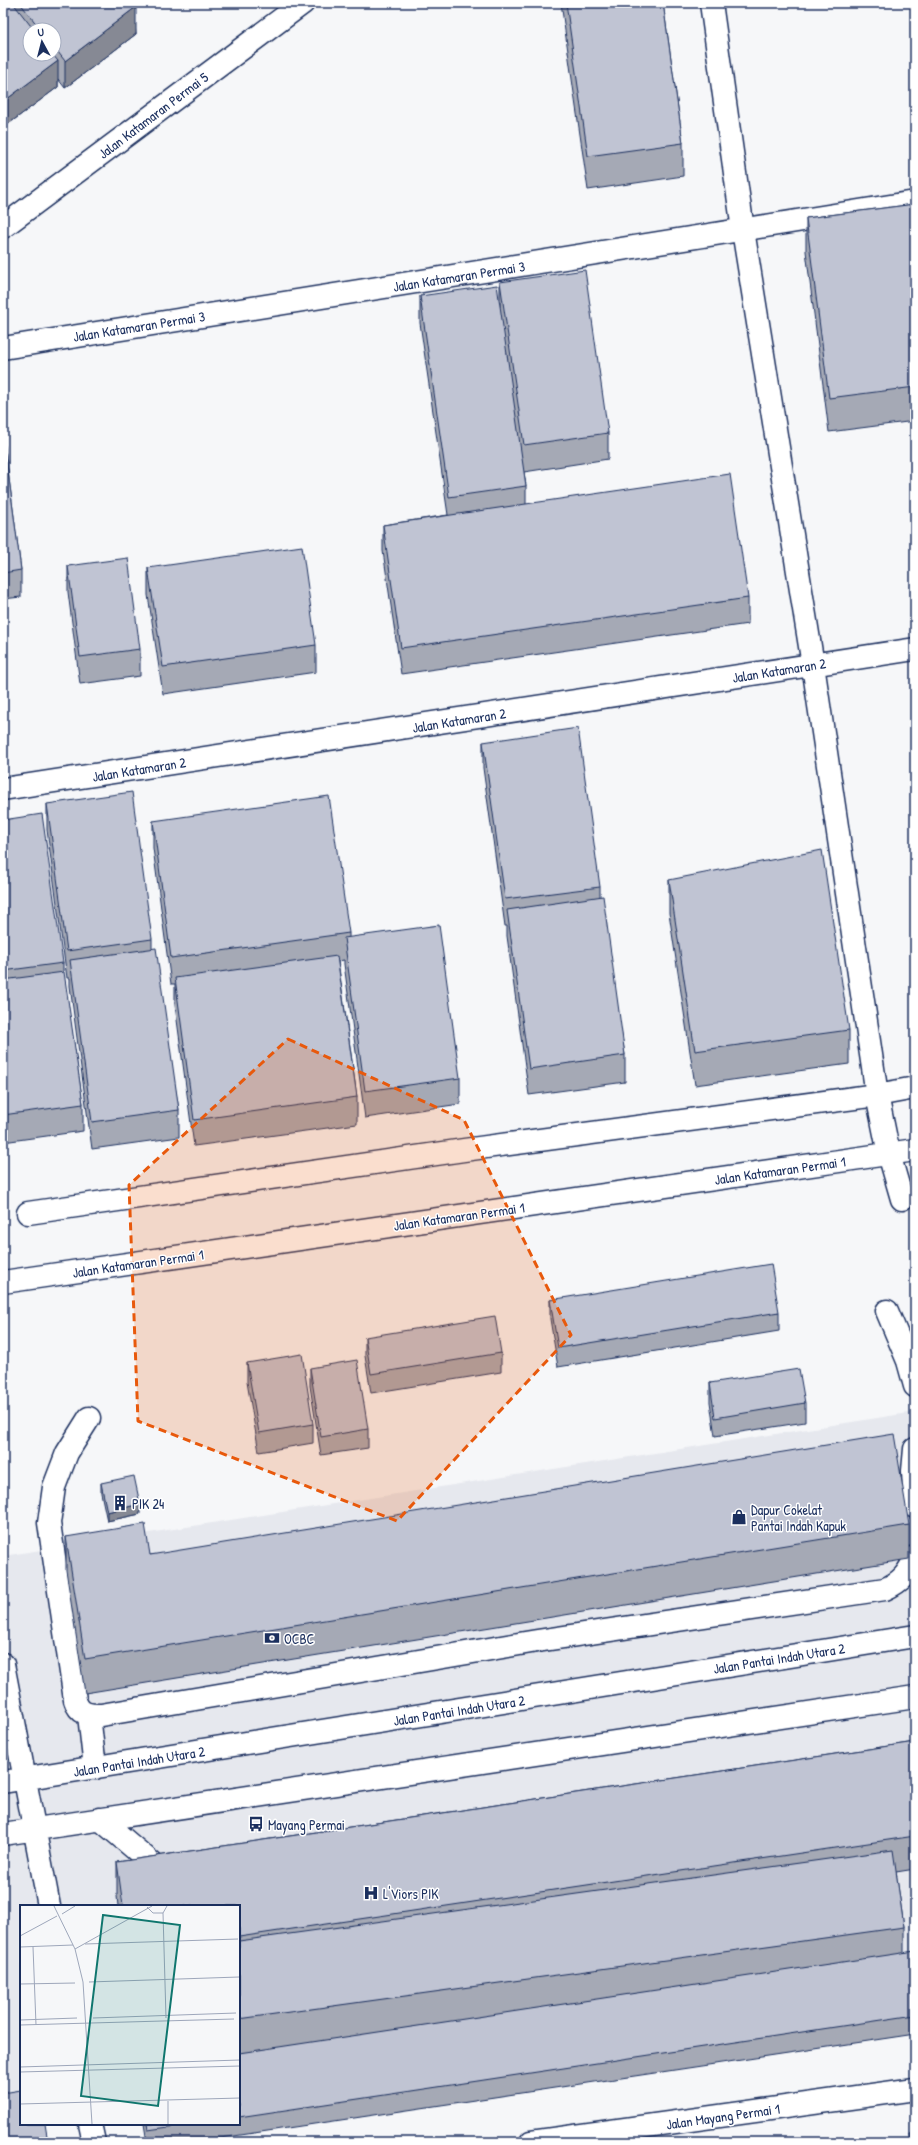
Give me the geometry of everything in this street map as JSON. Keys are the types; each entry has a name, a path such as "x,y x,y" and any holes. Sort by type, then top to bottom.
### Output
{"street":[{"name":"Jalan Katamaran Permai 5","path":"3,227 303,3"},
{"path":"711,3 743,230 813,665 877,1095 889,1154 902,1198"},
{"name":"Jalan Katamaran Permai 3","path":"3,348 915,202"},
{"name":"Jalan Katamaran 2","path":"3,789 915,649"},
{"path":"28,1213 472,1148 877,1095 915,1088"},
{"name":"Jalan Katamaran Permai 1","path":"3,1282 915,1150"},
{"path":"887,1311 908,1361 915,1386"},
{"path":"89,1418 67,1453 54,1487 49,1523 75,1700 77,1707 82,1713 89,1715 101,1715 537,1641 885,1589 897,1583 904,1577 915,1557"},
{"path":"915,1449 912,1470 915,1507"},
{"name":"Jalan Pantai Indah Utara 2","path":"13,1780 915,1636"},
{"path":"3,1664 13,1780 34,1829 49,1905"},
{"path":"3,1834 915,1697"},
{"path":"89,1715 95,1768"},
{"path":"100,1819 167,1876 185,1879"},
{"name":"Jalan Mayang Permai 1","path":"531,2142 915,2089"},
{"path":"90,2125 94,2142"}],"highlighted area":[{"path":"288,1039 464,1120 571,1335 397,1521 138,1421 129,1185"}],"shaded area":[{"path":"915,1412 915,1961 240,1905 20,1905 20,2101 3,2103 3,1556"}],"building":[{"path":"3,3 13,3 28,22 22,22 22,62 57,62 3,102"},
{"path":"20,3 133,3 136,7 65,61 62,57 62,22 35,22"},
{"path":"566,3 663,3 683,143 588,156"},
{"path":"915,204 915,387 829,398 806,218"},
{"path":"585,270 608,433 524,445 500,282"},
{"path":"497,285 526,486 449,497 420,296"},
{"path":"3,433 21,570 3,573"},
{"path":"730,474 748,598 401,648 383,525"},
{"path":"302,546 316,645 163,667 148,568"},
{"path":"128,558 140,649 80,657 68,566"},
{"path":"578,728 600,887 505,899 483,742"},
{"path":"132,792 152,939 67,951 47,804"},
{"path":"329,796 349,933 171,958 153,821"},
{"path":"42,814 63,963 3,971 3,820"},
{"path":"822,850 849,1030 695,1051 669,880"},
{"path":"603,896 625,1055 529,1069 507,910"},
{"path":"439,925 460,1078 365,1091 344,938"},
{"path":"156,948 179,1110 92,1122 70,960"},
{"path":"337,956 357,1097 194,1120 175,978"},
{"path":"64,972 83,1104 3,1115 3,980"},
{"path":"771,1264 779,1312 558,1348 550,1300"},
{"path":"495,1316 501,1353 371,1374 365,1337"},
{"path":"302,1354 313,1424 259,1433 247,1363"},
{"path":"357,1360 368,1429 321,1437 310,1368"},
{"path":"799,1369 805,1403 715,1418 710,1383"},
{"path":"894,1434 909,1525 85,1659 66,1537 145,1524 150,1555"},
{"name":"PIK 24","path":"134,1476 140,1504 107,1512 101,1483"},
{"path":"915,1742 915,1836 240,1937 240,1905 123,1905 117,1862"},
{"path":"893,1850 904,1927 240,2019 240,1941"},
{"path":"915,1951 915,2015 240,2117 240,2053"},
{"path":"20,2090 20,2125 45,2125 48,2142 3,2142 3,2093"},
{"path":"147,2125 183,2125 148,2130"},
{"path":"915,2132 915,2142 912,2142 910,2133"}],"place":[{"name":"PIK 24","path":"120,1503"},
{"name":"Dapur Cokelat Pantai Indah Kapuk","path":"739,1517"},
{"name":"OCBC","path":"272,1638"},
{"name":"Mayang Permai","path":"256,1824"},
{"name":"L'Viors PIK","path":"371,1893"}]}
